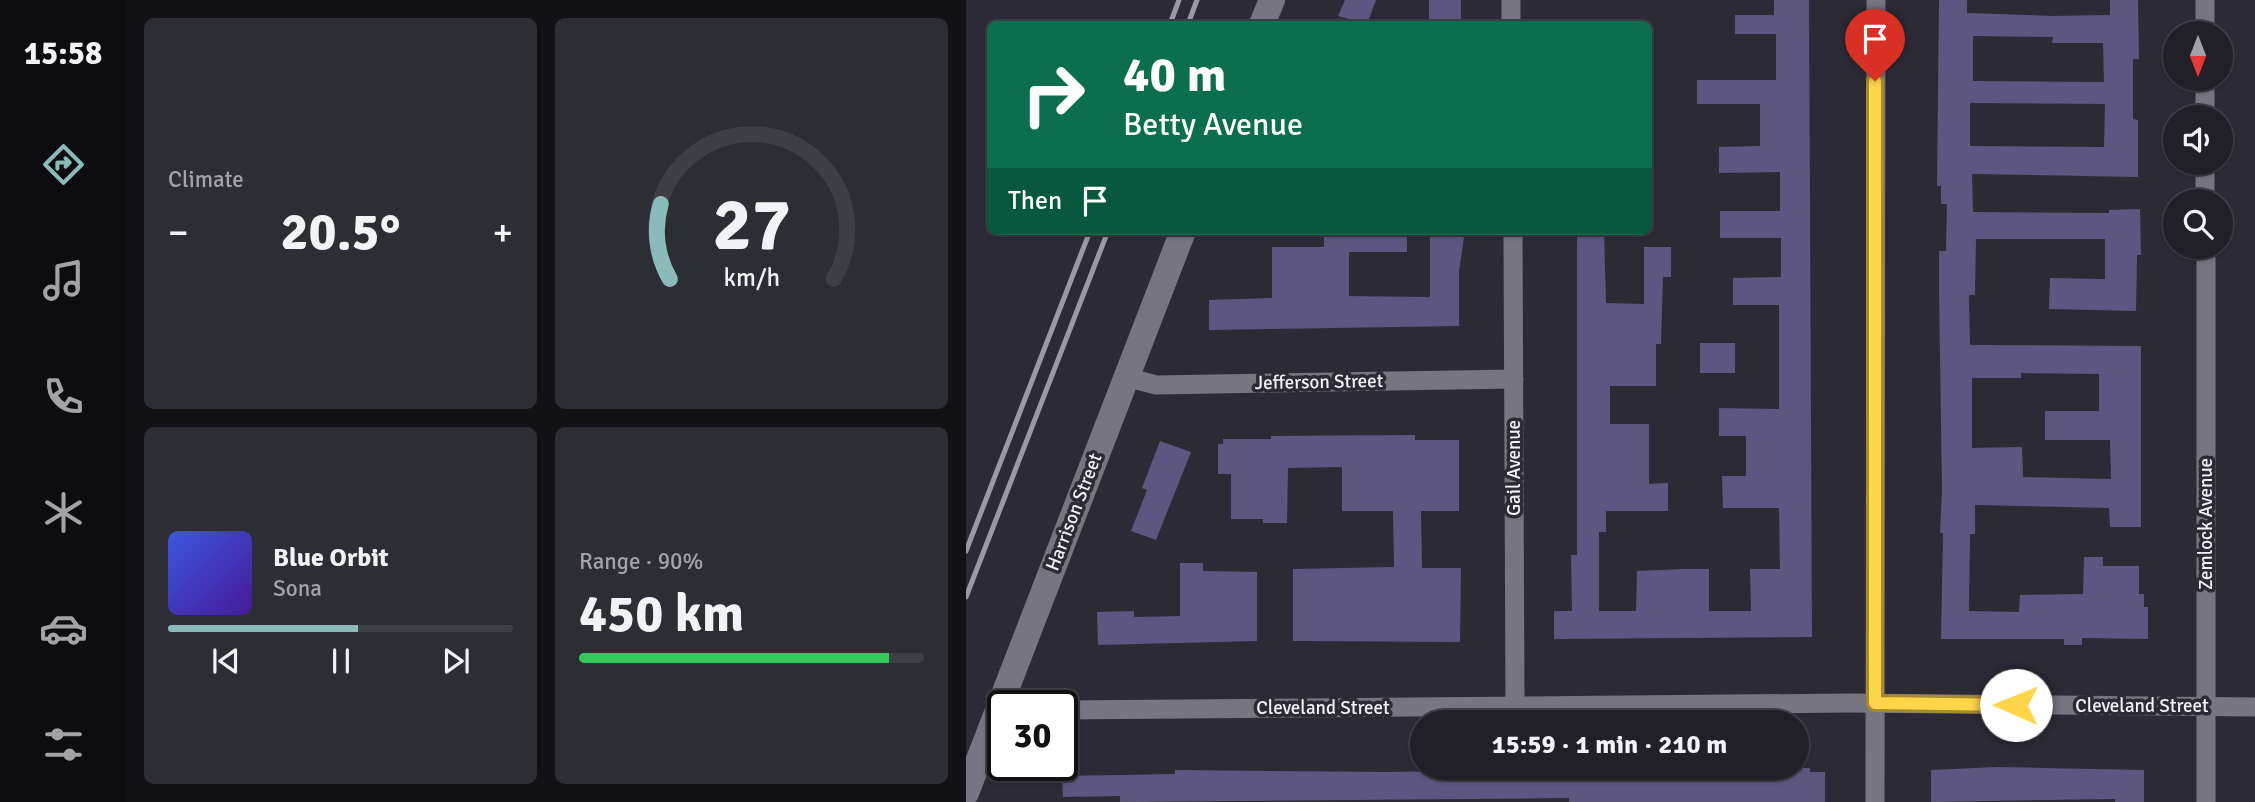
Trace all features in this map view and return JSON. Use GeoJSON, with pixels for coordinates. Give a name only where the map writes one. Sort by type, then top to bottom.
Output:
{"type":"FeatureCollection","features":[{"type":"Feature","properties":{"kind":"main road"},"geometry":{"type":"LineString","coordinates":[[1263,21],[1272,0]]}},
{"type":"Feature","properties":{"kind":"main road","name":"Harrison Street"},"geometry":{"type":"LineString","coordinates":[[1011,690],[1126,377],[1181,235]]}},
{"type":"Feature","properties":{"kind":"main road","name":"Harrison Street"},"geometry":{"type":"LineString","coordinates":[[966,793],[987,746]]}},
{"type":"Feature","properties":{"kind":"street"},"geometry":{"type":"LineString","coordinates":[[1511,0],[1511,21]]}},
{"type":"Feature","properties":{"kind":"street"},"geometry":{"type":"LineString","coordinates":[[1875,802],[1876,0]]}},
{"type":"Feature","properties":{"kind":"street"},"geometry":{"type":"LineString","coordinates":[[2205,0],[2205,21]]}},
{"type":"Feature","properties":{"kind":"street","name":"Gail Avenue"},"geometry":{"type":"LineString","coordinates":[[1513,235],[1515,706]]}},
{"type":"Feature","properties":{"kind":"street","name":"Zemlock Avenue"},"geometry":{"type":"LineString","coordinates":[[2206,259],[2206,802]]}},
{"type":"Feature","properties":{"kind":"street","name":"Jefferson Street"},"geometry":{"type":"LineString","coordinates":[[1126,377],[1156,385],[1514,379]]}},
{"type":"Feature","properties":{"kind":"street","name":"Cleveland Street"},"geometry":{"type":"LineString","coordinates":[[1078,710],[1875,703],[2255,707]]}},
{"type":"Feature","properties":{"kind":"building"},"geometry":{"type":"Polygon","coordinates":[[[1345,0],[1376,0],[1368,21],[1338,16],[1345,0]]]}},
{"type":"Feature","properties":{"kind":"building"},"geometry":{"type":"Polygon","coordinates":[[[1429,0],[1461,0],[1461,21],[1429,21],[1429,0]]]}},
{"type":"Feature","properties":{"kind":"building"},"geometry":{"type":"Polygon","coordinates":[[[1774,0],[1809,0],[1812,637],[1554,639],[1554,611],[1572,611],[1571,555],[1577,555],[1577,235],[1604,235],[1606,303],[1644,304],[1644,247],[1671,247],[1671,277],[1663,277],[1661,344],[1656,344],[1656,386],[1610,386],[1610,424],[1649,424],[1649,484],[1668,483],[1668,511],[1606,511],[1606,532],[1599,532],[1599,611],[1636,611],[1637,571],[1709,569],[1709,611],[1751,611],[1750,569],[1780,569],[1779,508],[1723,508],[1722,476],[1746,476],[1746,436],[1719,436],[1719,408],[1779,409],[1779,305],[1733,305],[1733,278],[1781,277],[1781,238],[1720,238],[1720,211],[1780,211],[1780,172],[1719,173],[1719,147],[1760,146],[1760,104],[1697,104],[1697,80],[1776,80],[1776,34],[1735,34],[1735,15],[1774,15],[1774,0]]]}},
{"type":"Feature","properties":{"kind":"building"},"geometry":{"type":"Polygon","coordinates":[[[1939,0],[1967,0],[1967,13],[2053,16],[2110,15],[2110,0],[2138,0],[2139,59],[2133,59],[2133,119],[2138,120],[2138,177],[1972,174],[1973,212],[2109,213],[2109,210],[2140,209],[2141,255],[2137,255],[2136,311],[2049,309],[2050,278],[2105,279],[2105,239],[1976,239],[1975,295],[1969,295],[1970,345],[2141,346],[2141,527],[2110,527],[2109,508],[1975,505],[1975,534],[1970,534],[1969,611],[2019,612],[2020,595],[2083,594],[2084,557],[2103,557],[2103,566],[2139,566],[2139,594],[2144,594],[2144,607],[2148,607],[2148,639],[2082,638],[2082,645],[2064,645],[2064,639],[1941,639],[1943,533],[1940,533],[1942,490],[1939,251],[1946,251],[1947,204],[1941,204],[1941,186],[1937,186],[1939,0]],[[1973,36],[1973,81],[2104,82],[2103,43],[2052,43],[2053,37],[1973,36]],[[1970,103],[1970,146],[2104,147],[2105,104],[1970,103]],[[2021,373],[2021,378],[1972,378],[1972,448],[2022,447],[2023,477],[2111,479],[2110,440],[2045,440],[2045,411],[2099,411],[2099,374],[2021,373]]]}},
{"type":"Feature","properties":{"kind":"building"},"geometry":{"type":"Polygon","coordinates":[[[1324,235],[1407,235],[1407,252],[1349,252],[1349,296],[1430,297],[1430,237],[1464,237],[1459,272],[1459,326],[1209,330],[1209,300],[1272,298],[1272,247],[1324,247],[1324,235]]]}},
{"type":"Feature","properties":{"kind":"building"},"geometry":{"type":"Polygon","coordinates":[[[1700,343],[1735,343],[1735,373],[1700,373],[1700,343]]]}},
{"type":"Feature","properties":{"kind":"building"},"geometry":{"type":"Polygon","coordinates":[[[1415,435],[1415,440],[1459,440],[1459,511],[1421,511],[1422,568],[1461,568],[1460,642],[1293,641],[1293,569],[1394,567],[1393,511],[1342,511],[1342,467],[1288,468],[1287,523],[1263,523],[1263,519],[1231,519],[1231,474],[1218,474],[1218,444],[1223,444],[1223,439],[1271,439],[1271,436],[1415,435]]]}},
{"type":"Feature","properties":{"kind":"building"},"geometry":{"type":"Polygon","coordinates":[[[1160,441],[1191,452],[1156,540],[1131,531],[1147,490],[1142,488],[1160,441]]]}},
{"type":"Feature","properties":{"kind":"building"},"geometry":{"type":"Polygon","coordinates":[[[1180,563],[1203,563],[1203,571],[1257,572],[1257,641],[1098,645],[1097,612],[1134,611],[1134,617],[1180,616],[1180,563]]]}},
{"type":"Feature","properties":{"kind":"building"},"geometry":{"type":"Polygon","coordinates":[[[1997,767],[2144,770],[2144,802],[2115,802],[2115,799],[1931,802],[1931,770],[1997,767]]]}},
{"type":"Feature","properties":{"kind":"building"},"geometry":{"type":"Polygon","coordinates":[[[1810,768],[1810,772],[1825,772],[1825,802],[1569,802],[1569,798],[1120,802],[1120,796],[1063,797],[1062,781],[1078,781],[1078,776],[1175,774],[1175,770],[1410,772],[1410,780],[1809,780],[1810,768]]]}},
{"type":"Feature","properties":{"kind":"railway"},"geometry":{"type":"LineString","coordinates":[[1171,21],[1179,0]]}},
{"type":"Feature","properties":{"kind":"railway"},"geometry":{"type":"LineString","coordinates":[[1189,21],[1197,0]]}},
{"type":"Feature","properties":{"kind":"railway"},"geometry":{"type":"LineString","coordinates":[[966,551],[1088,235]]}},
{"type":"Feature","properties":{"kind":"railway"},"geometry":{"type":"LineString","coordinates":[[966,597],[1106,235]]}},
{"type":"Feature","properties":{"kind":"route"},"geometry":{"type":"LineString","coordinates":[[1875,81],[1875,703],[2016,705]]}}]}
